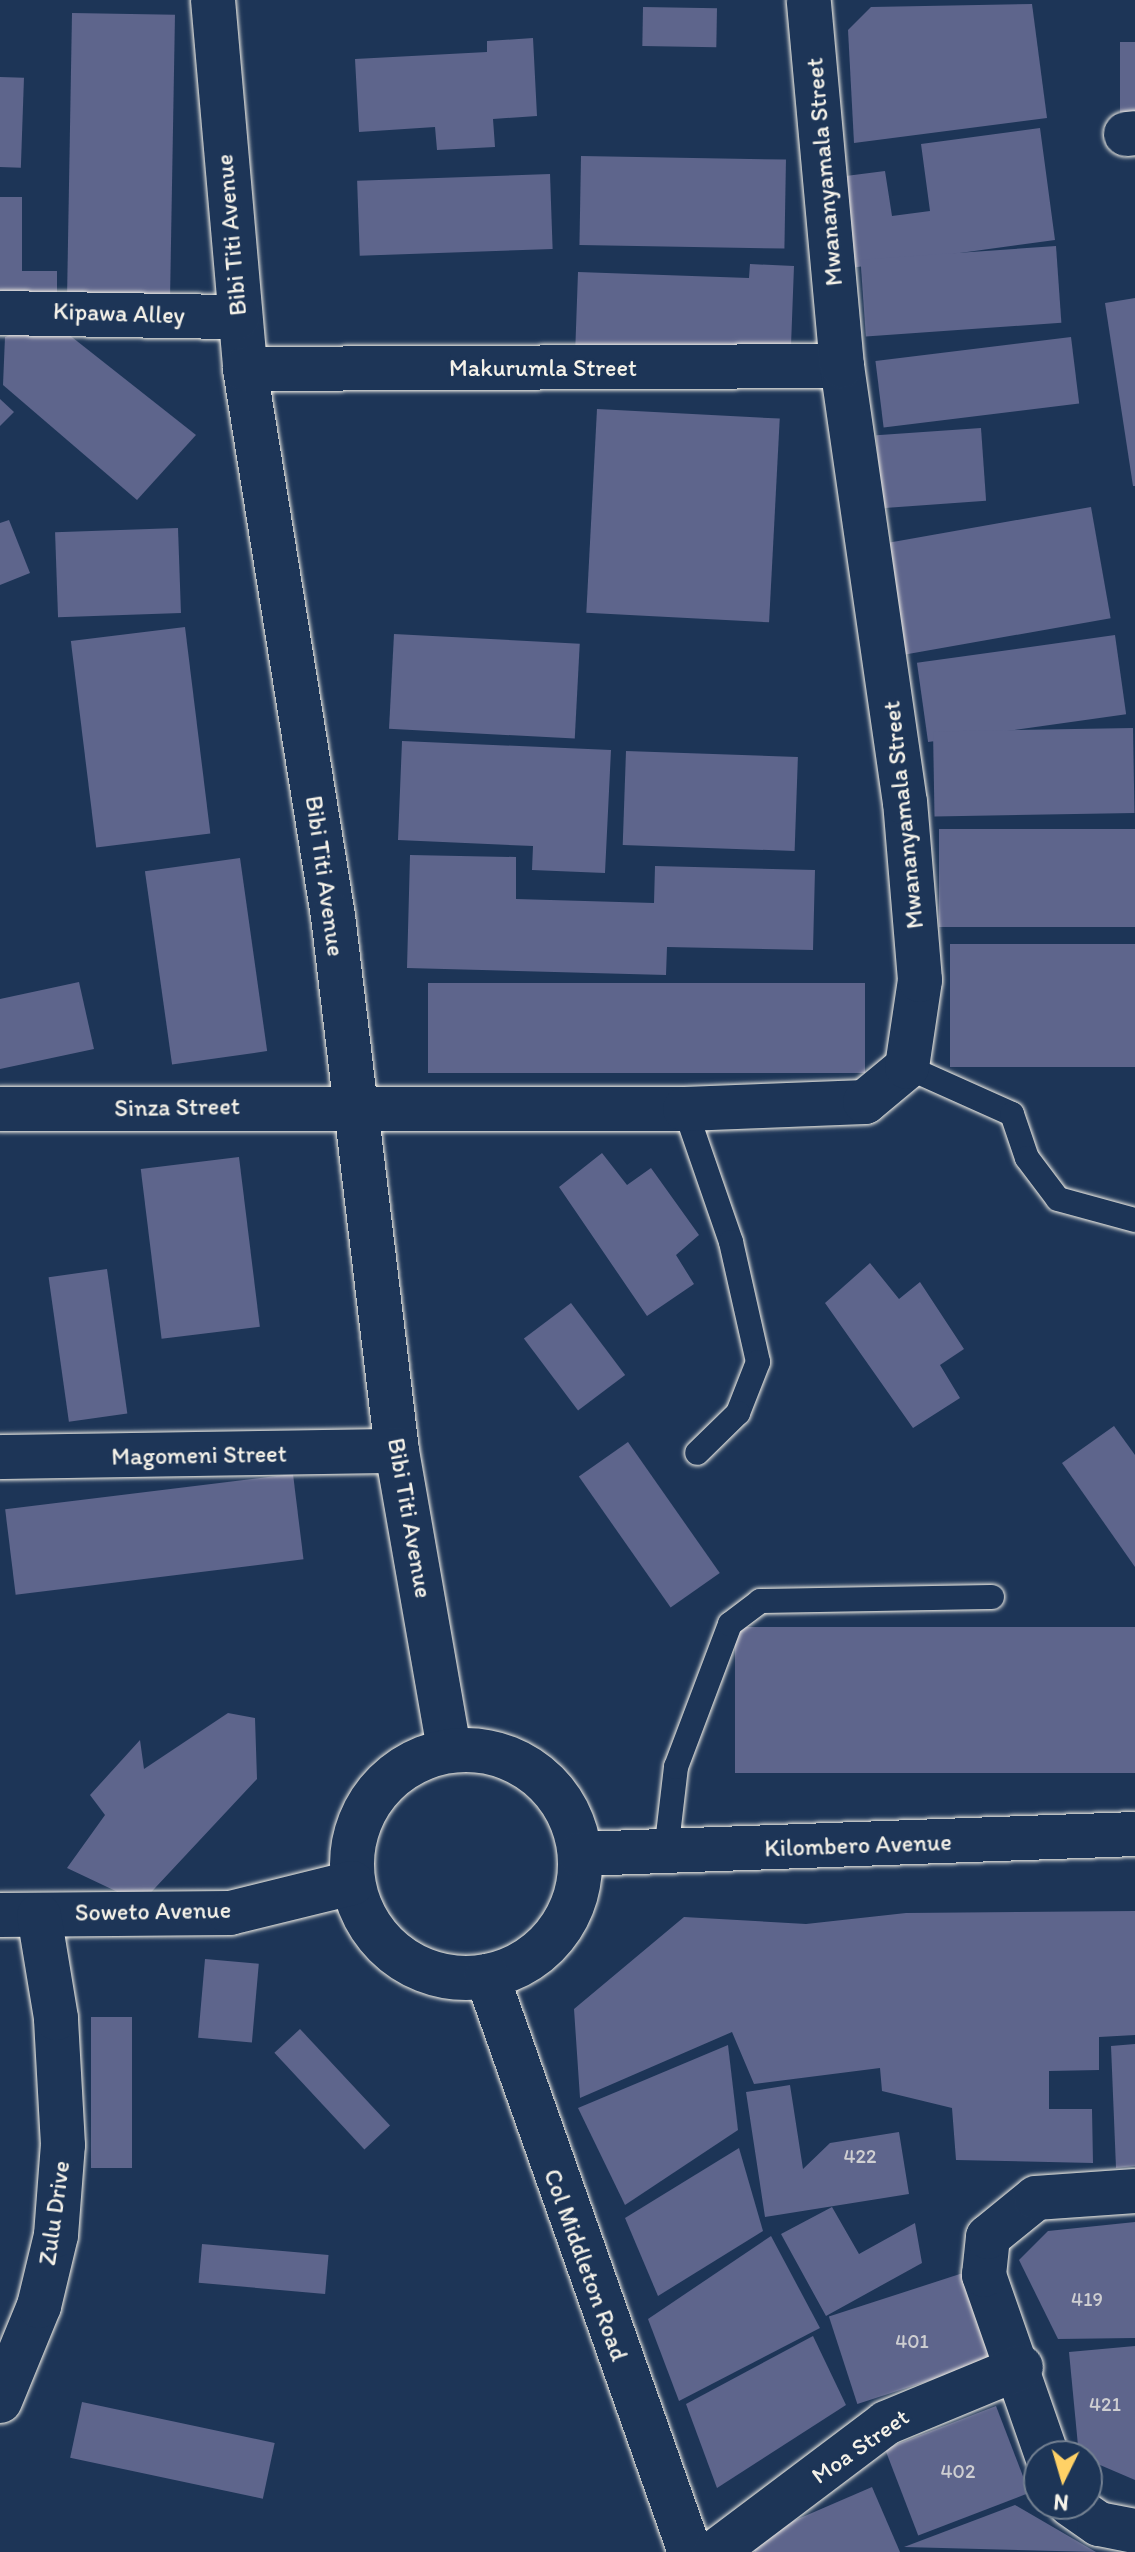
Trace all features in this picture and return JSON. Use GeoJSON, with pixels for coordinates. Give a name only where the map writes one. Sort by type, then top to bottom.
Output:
{"type":"FeatureCollection","features":[{"type":"Feature","properties":{"kind":"street","name":"Bibi Titi Avenue"},"geometry":{"type":"LineString","coordinates":[[213,0],[238,317],[245,369],[324,860],[397,1451],[449,1750]]}},
{"type":"Feature","properties":{"kind":"street","name":"Mwananyamala Street"},"geometry":{"type":"LineString","coordinates":[[809,0],[842,366],[905,803],[920,980],[907,1067]]}},
{"type":"Feature","properties":{"kind":"street","name":"Kipawa Alley"},"geometry":{"type":"LineString","coordinates":[[0,313],[238,317]]}},
{"type":"Feature","properties":{"kind":"street","name":"Makurumla Street"},"geometry":{"type":"LineString","coordinates":[[245,369],[842,366]]}},
{"type":"Feature","properties":{"kind":"street"},"geometry":{"type":"LineString","coordinates":[[354,1105],[685,1109],[865,1102],[907,1067]]}},
{"type":"Feature","properties":{"kind":"street","name":"Sinza Street"},"geometry":{"type":"LineString","coordinates":[[0,1109],[354,1105]]}},
{"type":"Feature","properties":{"kind":"street","name":"Magomeni Street"},"geometry":{"type":"LineString","coordinates":[[0,1457],[397,1451]]}},
{"type":"Feature","properties":{"kind":"street"},"geometry":{"type":"LineString","coordinates":[[449,1750],[486,1751],[541,1779],[571,1818],[580,1854],[567,1919],[537,1952],[487,1976],[441,1976],[399,1958],[368,1925],[352,1883],[351,1853],[372,1797],[407,1767],[449,1750]]}},
{"type":"Feature","properties":{"kind":"street","name":"Kilombero Avenue"},"geometry":{"type":"LineString","coordinates":[[580,1854],[1135,1834]]}},
{"type":"Feature","properties":{"kind":"street","name":"Soweto Avenue"},"geometry":{"type":"LineString","coordinates":[[20,1915],[230,1913],[352,1883]]}},
{"type":"Feature","properties":{"kind":"street","name":"Zulu Drive"},"geometry":{"type":"LineString","coordinates":[[0,2401],[39,2306],[56,2235],[63,2145],[56,2018],[20,1915]]}},
{"type":"Feature","properties":{"kind":"street","name":"Col Middleton Road"},"geometry":{"type":"LineString","coordinates":[[487,1976],[690,2552]]}},
{"type":"Feature","properties":{"kind":"street"},"geometry":{"type":"LineString","coordinates":[[1042,2440],[1021,2367],[984,2275],[988,2237],[1036,2198],[1135,2191]]}},
{"type":"Feature","properties":{"kind":"street","name":"Moa Street"},"geometry":{"type":"LineString","coordinates":[[715,2552],[886,2423],[1021,2367]]}},
{"type":"Feature","properties":{"kind":"street"},"geometry":{"type":"LineString","coordinates":[[1093,2520],[1135,2531]]}},
{"type":"Feature","properties":{"kind":"lane"},"geometry":{"type":"LineString","coordinates":[[907,1067],[1012,1114],[1027,1158],[1058,1199],[1135,1220]]}},
{"type":"Feature","properties":{"kind":"lane"},"geometry":{"type":"LineString","coordinates":[[685,1109],[731,1242],[758,1362],[738,1413],[697,1453]]}},
{"type":"Feature","properties":{"kind":"lane"},"geometry":{"type":"LineString","coordinates":[[666,1852],[676,1767],[703,1684],[730,1624],[760,1601],[992,1597]]}},
{"type":"Feature","properties":{"kind":"building"},"geometry":{"type":"Polygon","coordinates":[[[1032,4],[1047,118],[854,143],[848,30],[871,7],[1032,4]]]}},
{"type":"Feature","properties":{"kind":"building"},"geometry":{"type":"Polygon","coordinates":[[[643,7],[717,8],[716,47],[642,46],[643,7]]]}},
{"type":"Feature","properties":{"kind":"building"},"geometry":{"type":"Polygon","coordinates":[[[72,13],[175,15],[170,307],[67,305],[72,13]]]}},
{"type":"Feature","properties":{"kind":"building"},"geometry":{"type":"Polygon","coordinates":[[[533,38],[537,116],[493,119],[495,147],[437,150],[435,127],[359,132],[355,59],[487,52],[487,41],[533,38]]]}},
{"type":"Feature","properties":{"kind":"building"},"geometry":{"type":"Polygon","coordinates":[[[1120,42],[1135,42],[1135,114],[1120,114],[1120,42]]]}},
{"type":"Feature","properties":{"kind":"building"},"geometry":{"type":"Polygon","coordinates":[[[0,77],[24,78],[21,168],[0,167],[0,77]]]}},
{"type":"Feature","properties":{"kind":"building"},"geometry":{"type":"Polygon","coordinates":[[[1040,128],[1055,240],[850,268],[838,177],[885,171],[892,216],[930,211],[921,144],[1040,128]]]}},
{"type":"Feature","properties":{"kind":"building"},"geometry":{"type":"Polygon","coordinates":[[[581,156],[786,160],[784,249],[579,245],[581,156]]]}},
{"type":"Feature","properties":{"kind":"building"},"geometry":{"type":"Polygon","coordinates":[[[550,174],[553,249],[360,256],[357,181],[550,174]]]}},
{"type":"Feature","properties":{"kind":"building"},"geometry":{"type":"Polygon","coordinates":[[[0,197],[22,197],[22,271],[57,271],[57,306],[0,306],[0,197]]]}},
{"type":"Feature","properties":{"kind":"building"},"geometry":{"type":"Polygon","coordinates":[[[1056,246],[1061,323],[866,336],[860,260],[1056,246]]]}},
{"type":"Feature","properties":{"kind":"building"},"geometry":{"type":"Polygon","coordinates":[[[750,264],[794,266],[791,346],[575,356],[578,272],[749,278],[750,264]]]}},
{"type":"Feature","properties":{"kind":"building"},"geometry":{"type":"Polygon","coordinates":[[[1135,298],[1135,486],[1133,486],[1105,303],[1135,298]]]}},
{"type":"Feature","properties":{"kind":"building"},"geometry":{"type":"Polygon","coordinates":[[[49,319],[196,435],[137,500],[3,385],[5,337],[49,319]]]}},
{"type":"Feature","properties":{"kind":"building"},"geometry":{"type":"Polygon","coordinates":[[[1071,337],[1079,404],[884,428],[875,361],[1071,337]]]}},
{"type":"Feature","properties":{"kind":"building"},"geometry":{"type":"Polygon","coordinates":[[[0,399],[14,412],[0,426],[0,399]]]}},
{"type":"Feature","properties":{"kind":"building"},"geometry":{"type":"Polygon","coordinates":[[[597,409],[780,419],[769,622],[586,613],[597,409]]]}},
{"type":"Feature","properties":{"kind":"building"},"geometry":{"type":"Polygon","coordinates":[[[981,428],[986,501],[881,508],[876,435],[981,428]]]}},
{"type":"Feature","properties":{"kind":"building"},"geometry":{"type":"Polygon","coordinates":[[[1091,507],[1111,618],[904,655],[884,543],[1091,507]]]}},
{"type":"Feature","properties":{"kind":"building"},"geometry":{"type":"Polygon","coordinates":[[[9,520],[30,573],[0,585],[0,523],[9,520]]]}},
{"type":"Feature","properties":{"kind":"building"},"geometry":{"type":"Polygon","coordinates":[[[178,528],[181,613],[58,617],[55,532],[178,528]]]}},
{"type":"Feature","properties":{"kind":"building"},"geometry":{"type":"Polygon","coordinates":[[[185,627],[210,833],[96,847],[71,641],[185,627]]]}},
{"type":"Feature","properties":{"kind":"building"},"geometry":{"type":"Polygon","coordinates":[[[394,634],[580,644],[575,739],[389,729],[394,634]]]}},
{"type":"Feature","properties":{"kind":"building"},"geometry":{"type":"Polygon","coordinates":[[[1115,635],[1126,714],[928,742],[917,663],[1115,635]]]}},
{"type":"Feature","properties":{"kind":"building"},"geometry":{"type":"Polygon","coordinates":[[[1133,728],[1134,813],[935,816],[933,731],[1133,728]]]}},
{"type":"Feature","properties":{"kind":"building"},"geometry":{"type":"Polygon","coordinates":[[[402,741],[611,750],[605,873],[532,870],[533,846],[398,840],[402,741]]]}},
{"type":"Feature","properties":{"kind":"building"},"geometry":{"type":"Polygon","coordinates":[[[626,751],[798,757],[795,851],[623,845],[626,751]]]}},
{"type":"Feature","properties":{"kind":"building"},"geometry":{"type":"Polygon","coordinates":[[[939,829],[1135,829],[1135,927],[939,927],[939,829]]]}},
{"type":"Feature","properties":{"kind":"building"},"geometry":{"type":"Polygon","coordinates":[[[410,855],[516,857],[516,899],[654,903],[655,866],[815,870],[813,950],[667,947],[666,975],[407,968],[410,855]]]}},
{"type":"Feature","properties":{"kind":"building"},"geometry":{"type":"Polygon","coordinates":[[[240,858],[267,1051],[172,1064],[145,871],[240,858]]]}},
{"type":"Feature","properties":{"kind":"building"},"geometry":{"type":"Polygon","coordinates":[[[950,944],[1135,944],[1135,1067],[950,1067],[950,944]]]}},
{"type":"Feature","properties":{"kind":"building"},"geometry":{"type":"Polygon","coordinates":[[[79,982],[94,1049],[0,1069],[0,999],[79,982]]]}},
{"type":"Feature","properties":{"kind":"building"},"geometry":{"type":"Polygon","coordinates":[[[428,983],[865,983],[865,1073],[428,1073],[428,983]]]}},
{"type":"Feature","properties":{"kind":"building"},"geometry":{"type":"Polygon","coordinates":[[[602,1153],[627,1185],[651,1168],[699,1235],[676,1255],[694,1284],[647,1316],[559,1187],[602,1153]]]}},
{"type":"Feature","properties":{"kind":"building"},"geometry":{"type":"Polygon","coordinates":[[[239,1157],[260,1327],[162,1339],[141,1169],[239,1157]]]}},
{"type":"Feature","properties":{"kind":"building"},"geometry":{"type":"Polygon","coordinates":[[[870,1263],[899,1299],[920,1282],[964,1349],[940,1365],[960,1398],[913,1428],[825,1303],[870,1263]]]}},
{"type":"Feature","properties":{"kind":"building"},"geometry":{"type":"Polygon","coordinates":[[[107,1269],[127,1414],[69,1422],[49,1277],[107,1269]]]}},
{"type":"Feature","properties":{"kind":"building"},"geometry":{"type":"Polygon","coordinates":[[[571,1303],[625,1375],[578,1410],[524,1339],[571,1303]]]}},
{"type":"Feature","properties":{"kind":"building"},"geometry":{"type":"Polygon","coordinates":[[[1114,1426],[1135,1455],[1135,1567],[1062,1463],[1114,1426]]]}},
{"type":"Feature","properties":{"kind":"building"},"geometry":{"type":"Polygon","coordinates":[[[628,1442],[720,1573],[671,1607],[579,1476],[628,1442]]]}},
{"type":"Feature","properties":{"kind":"building"},"geometry":{"type":"Polygon","coordinates":[[[293,1474],[303,1559],[16,1595],[5,1509],[293,1474]]]}},
{"type":"Feature","properties":{"kind":"building"},"geometry":{"type":"Polygon","coordinates":[[[735,1627],[1135,1627],[1135,1773],[735,1773],[735,1627]]]}},
{"type":"Feature","properties":{"kind":"building"},"geometry":{"type":"Polygon","coordinates":[[[228,1713],[255,1718],[257,1779],[141,1903],[67,1868],[105,1815],[90,1795],[140,1740],[144,1769],[228,1713]]]}},
{"type":"Feature","properties":{"kind":"building"},"geometry":{"type":"Polygon","coordinates":[[[1135,1911],[1135,2035],[1099,2037],[1099,2070],[1049,2071],[1049,2109],[1092,2109],[1093,2163],[956,2160],[952,2108],[882,2091],[880,2068],[754,2084],[732,2032],[580,2098],[574,2009],[684,1917],[806,1924],[906,1913],[1135,1911]]]}},
{"type":"Feature","properties":{"kind":"building"},"geometry":{"type":"Polygon","coordinates":[[[205,1959],[259,1964],[252,2042],[198,2038],[205,1959]]]}},
{"type":"Feature","properties":{"kind":"building"},"geometry":{"type":"Polygon","coordinates":[[[91,2017],[132,2017],[132,2168],[91,2168],[91,2017]]]}},
{"type":"Feature","properties":{"kind":"building"},"geometry":{"type":"Polygon","coordinates":[[[300,2029],[390,2126],[364,2149],[274,2053],[300,2029]]]}},
{"type":"Feature","properties":{"kind":"building"},"geometry":{"type":"Polygon","coordinates":[[[1135,2044],[1135,2166],[1116,2168],[1111,2046],[1135,2044]]]}},
{"type":"Feature","properties":{"kind":"building"},"geometry":{"type":"Polygon","coordinates":[[[728,2045],[738,2130],[625,2205],[578,2108],[728,2045]]]}},
{"type":"Feature","properties":{"kind":"building"},"geometry":{"type":"Polygon","coordinates":[[[790,2085],[803,2169],[830,2143],[899,2132],[909,2194],[765,2217],[746,2092],[790,2085]]]}},
{"type":"Feature","properties":{"kind":"building"},"geometry":{"type":"Polygon","coordinates":[[[739,2148],[763,2231],[658,2296],[625,2218],[739,2148]]]}},
{"type":"Feature","properties":{"kind":"building"},"geometry":{"type":"Polygon","coordinates":[[[832,2207],[859,2254],[915,2223],[922,2263],[826,2316],[781,2234],[832,2207]]]}},
{"type":"Feature","properties":{"kind":"building"},"geometry":{"type":"Polygon","coordinates":[[[1135,2222],[1135,2338],[1058,2339],[1019,2260],[1048,2231],[1135,2222]]]}},
{"type":"Feature","properties":{"kind":"building"},"geometry":{"type":"Polygon","coordinates":[[[771,2236],[820,2328],[679,2401],[648,2319],[771,2236]]]}},
{"type":"Feature","properties":{"kind":"building"},"geometry":{"type":"Polygon","coordinates":[[[202,2244],[329,2255],[325,2294],[199,2283],[202,2244]]]}},
{"type":"Feature","properties":{"kind":"building"},"geometry":{"type":"Polygon","coordinates":[[[963,2273],[991,2360],[857,2404],[829,2317],[963,2273]]]}},
{"type":"Feature","properties":{"kind":"building"},"geometry":{"type":"Polygon","coordinates":[[[813,2336],[846,2405],[717,2488],[686,2404],[813,2336]]]}},
{"type":"Feature","properties":{"kind":"building"},"geometry":{"type":"Polygon","coordinates":[[[1135,2346],[1135,2480],[1103,2466],[1103,2440],[1077,2440],[1069,2352],[1135,2346]]]}},
{"type":"Feature","properties":{"kind":"building"},"geometry":{"type":"Polygon","coordinates":[[[82,2402],[275,2443],[263,2499],[70,2458],[82,2402]]]}},
{"type":"Feature","properties":{"kind":"building"},"geometry":{"type":"Polygon","coordinates":[[[996,2406],[1023,2476],[1023,2495],[918,2535],[885,2449],[996,2406]]]}},
{"type":"Feature","properties":{"kind":"building"},"geometry":{"type":"Polygon","coordinates":[[[872,2487],[900,2552],[755,2552],[749,2540],[872,2487]]]}},
{"type":"Feature","properties":{"kind":"building"},"geometry":{"type":"Polygon","coordinates":[[[1015,2505],[1023,2510],[1023,2520],[1041,2520],[1096,2552],[904,2547],[1015,2505]]]}}]}
